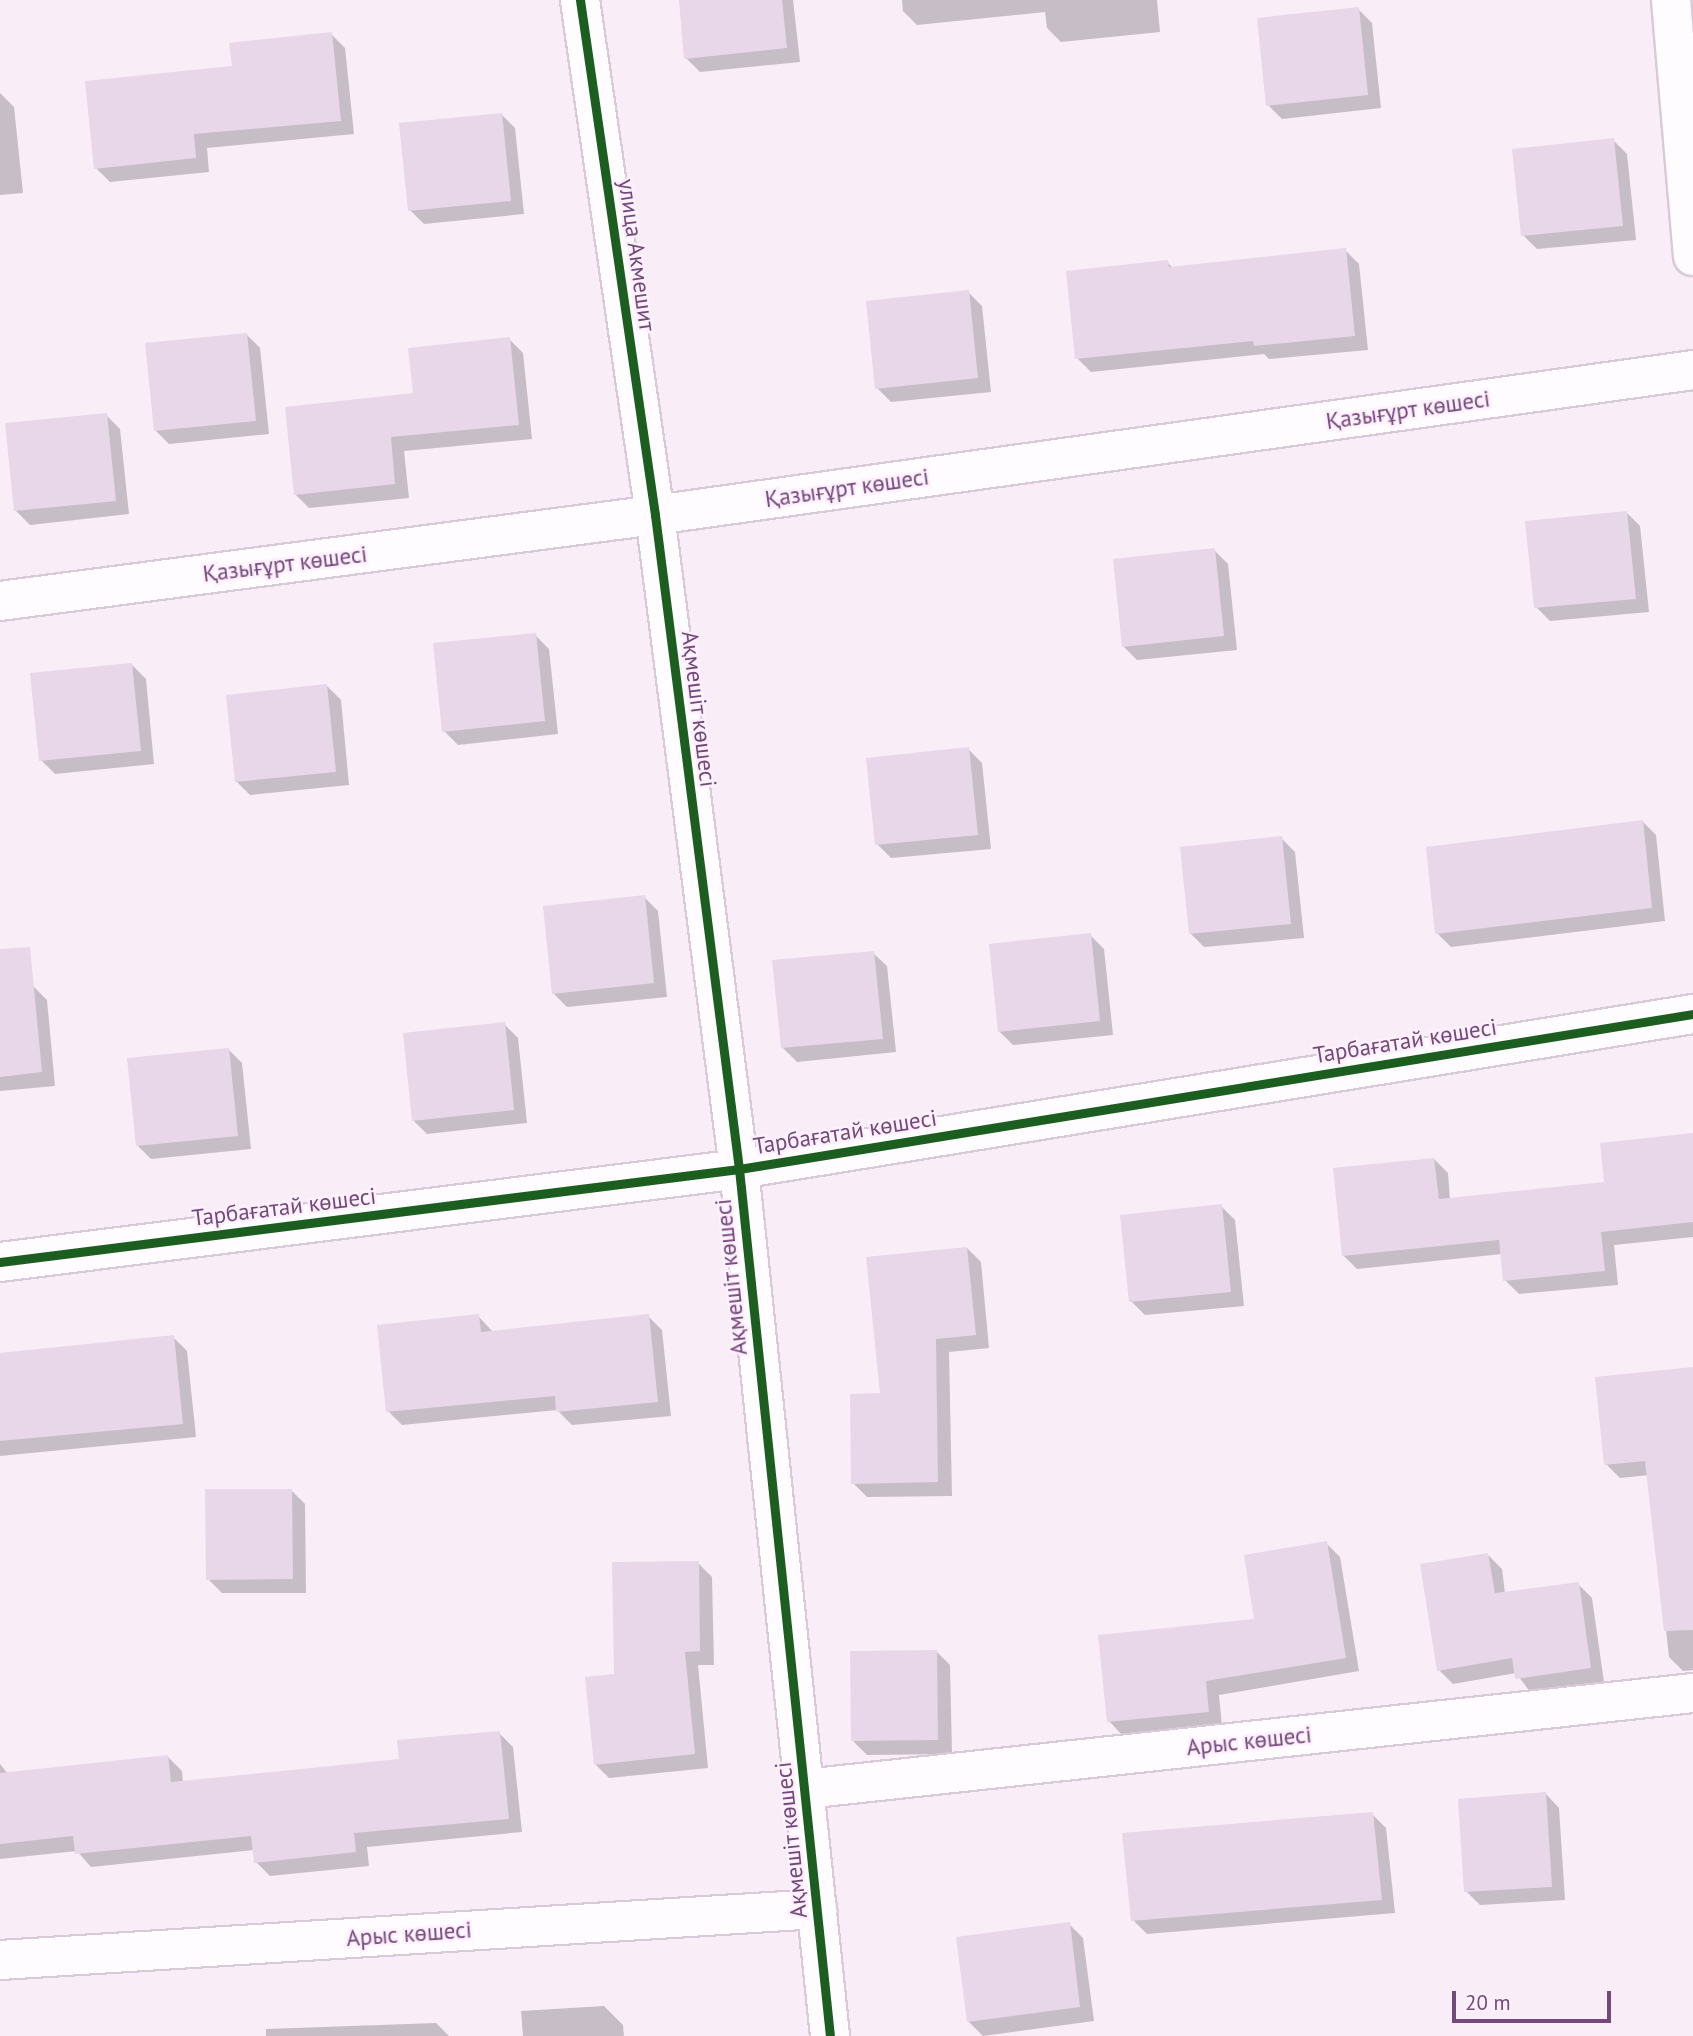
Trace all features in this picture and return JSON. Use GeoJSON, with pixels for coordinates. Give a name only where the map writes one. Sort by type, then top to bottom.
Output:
{"type":"FeatureCollection","features":[{"type":"Feature","properties":{"kind":"street","name":"улица Акмешит"},"geometry":{"type":"LineString","coordinates":[[580,0],[655,515]]}},
{"type":"Feature","properties":{"kind":"street"},"geometry":{"type":"LineString","coordinates":[[1671,0],[1693,256]]}},
{"type":"Feature","properties":{"kind":"street","name":"Қазығұрт көшесі"},"geometry":{"type":"LineString","coordinates":[[0,601],[655,515],[1693,370]]}},
{"type":"Feature","properties":{"kind":"street","name":"Ақмешіт көшесі"},"geometry":{"type":"LineString","coordinates":[[655,515],[739,1169],[830,2036]]}},
{"type":"Feature","properties":{"kind":"street","name":"Тарбағатай көшесі"},"geometry":{"type":"LineString","coordinates":[[0,1262],[739,1169],[1693,1014]]}},
{"type":"Feature","properties":{"kind":"street","name":"Арыс көшесі"},"geometry":{"type":"LineString","coordinates":[[804,1789],[1693,1693]]}},
{"type":"Feature","properties":{"kind":"street","name":"Арыс көшесі"},"geometry":{"type":"LineString","coordinates":[[0,1960],[817,1909]]}},
{"type":"Feature","properties":{"kind":"building"},"geometry":{"type":"Polygon","coordinates":[[[679,0],[782,0],[787,48],[684,59],[679,0]]]}},
{"type":"Feature","properties":{"kind":"building"},"geometry":{"type":"Polygon","coordinates":[[[1359,7],[1368,95],[1266,106],[1257,18],[1359,7]]]}},
{"type":"Feature","properties":{"kind":"building"},"geometry":{"type":"Polygon","coordinates":[[[332,32],[341,121],[194,134],[196,158],[94,169],[85,81],[232,66],[229,43],[332,32]]]}},
{"type":"Feature","properties":{"kind":"building"},"geometry":{"type":"Polygon","coordinates":[[[502,113],[511,201],[408,211],[399,123],[502,113]]]}},
{"type":"Feature","properties":{"kind":"building"},"geometry":{"type":"Polygon","coordinates":[[[1614,138],[1623,226],[1521,236],[1512,149],[1614,138]]]}},
{"type":"Feature","properties":{"kind":"building"},"geometry":{"type":"Polygon","coordinates":[[[1346,248],[1355,336],[1254,346],[1253,341],[1075,359],[1066,271],[1168,260],[1169,267],[1346,248]]]}},
{"type":"Feature","properties":{"kind":"building"},"geometry":{"type":"Polygon","coordinates":[[[969,290],[978,378],[875,389],[866,301],[969,290]]]}},
{"type":"Feature","properties":{"kind":"building"},"geometry":{"type":"Polygon","coordinates":[[[247,333],[256,421],[154,431],[145,343],[247,333]]]}},
{"type":"Feature","properties":{"kind":"building"},"geometry":{"type":"Polygon","coordinates":[[[510,337],[519,425],[391,437],[395,484],[294,495],[285,407],[413,393],[408,348],[510,337]]]}},
{"type":"Feature","properties":{"kind":"building"},"geometry":{"type":"Polygon","coordinates":[[[107,413],[116,501],[14,511],[5,423],[107,413]]]}},
{"type":"Feature","properties":{"kind":"building"},"geometry":{"type":"Polygon","coordinates":[[[1627,511],[1636,599],[1534,608],[1525,521],[1627,511]]]}},
{"type":"Feature","properties":{"kind":"building"},"geometry":{"type":"Polygon","coordinates":[[[1215,548],[1224,636],[1122,647],[1113,559],[1215,548]]]}},
{"type":"Feature","properties":{"kind":"building"},"geometry":{"type":"Polygon","coordinates":[[[536,633],[545,721],[442,732],[433,643],[536,633]]]}},
{"type":"Feature","properties":{"kind":"building"},"geometry":{"type":"Polygon","coordinates":[[[132,663],[141,751],[39,761],[30,673],[132,663]]]}},
{"type":"Feature","properties":{"kind":"building"},"geometry":{"type":"Polygon","coordinates":[[[327,684],[336,772],[235,782],[226,695],[327,684]]]}},
{"type":"Feature","properties":{"kind":"building"},"geometry":{"type":"Polygon","coordinates":[[[969,747],[978,835],[875,845],[866,758],[969,747]]]}},
{"type":"Feature","properties":{"kind":"building"},"geometry":{"type":"Polygon","coordinates":[[[1643,820],[1652,908],[1435,934],[1426,847],[1643,820]]]}},
{"type":"Feature","properties":{"kind":"building"},"geometry":{"type":"Polygon","coordinates":[[[1282,836],[1291,924],[1189,934],[1180,847],[1282,836]]]}},
{"type":"Feature","properties":{"kind":"building"},"geometry":{"type":"Polygon","coordinates":[[[645,895],[654,983],[552,994],[543,906],[645,895]]]}},
{"type":"Feature","properties":{"kind":"building"},"geometry":{"type":"Polygon","coordinates":[[[1091,933],[1100,1021],[998,1032],[989,944],[1091,933]]]}},
{"type":"Feature","properties":{"kind":"building"},"geometry":{"type":"Polygon","coordinates":[[[30,947],[42,1072],[0,1077],[0,949],[30,947]]]}},
{"type":"Feature","properties":{"kind":"building"},"geometry":{"type":"Polygon","coordinates":[[[874,951],[883,1039],[781,1048],[772,960],[874,951]]]}},
{"type":"Feature","properties":{"kind":"building"},"geometry":{"type":"Polygon","coordinates":[[[505,1022],[514,1110],[412,1121],[403,1033],[505,1022]]]}},
{"type":"Feature","properties":{"kind":"building"},"geometry":{"type":"Polygon","coordinates":[[[229,1048],[238,1136],[136,1146],[127,1058],[229,1048]]]}},
{"type":"Feature","properties":{"kind":"building"},"geometry":{"type":"Polygon","coordinates":[[[1693,1133],[1693,1222],[1601,1232],[1605,1271],[1503,1281],[1499,1240],[1342,1256],[1333,1168],[1434,1158],[1439,1199],[1604,1182],[1600,1143],[1693,1133]]]}},
{"type":"Feature","properties":{"kind":"building"},"geometry":{"type":"Polygon","coordinates":[[[1222,1204],[1231,1292],[1129,1302],[1120,1215],[1222,1204]]]}},
{"type":"Feature","properties":{"kind":"building"},"geometry":{"type":"Polygon","coordinates":[[[967,1247],[976,1335],[936,1339],[938,1482],[851,1484],[850,1394],[880,1393],[866,1257],[967,1247]]]}},
{"type":"Feature","properties":{"kind":"building"},"geometry":{"type":"Polygon","coordinates":[[[479,1314],[481,1332],[649,1314],[658,1402],[556,1412],[555,1396],[386,1412],[377,1325],[479,1314]]]}},
{"type":"Feature","properties":{"kind":"building"},"geometry":{"type":"Polygon","coordinates":[[[174,1335],[183,1424],[0,1441],[0,1353],[174,1335]]]}},
{"type":"Feature","properties":{"kind":"building"},"geometry":{"type":"Polygon","coordinates":[[[1693,1367],[1693,1630],[1664,1631],[1645,1461],[1604,1465],[1595,1377],[1693,1367]]]}},
{"type":"Feature","properties":{"kind":"building"},"geometry":{"type":"Polygon","coordinates":[[[205,1489],[292,1489],[293,1579],[206,1580],[205,1489]]]}},
{"type":"Feature","properties":{"kind":"building"},"geometry":{"type":"Polygon","coordinates":[[[1327,1541],[1346,1658],[1206,1681],[1209,1712],[1107,1722],[1098,1635],[1254,1619],[1244,1555],[1327,1541]]]}},
{"type":"Feature","properties":{"kind":"building"},"geometry":{"type":"Polygon","coordinates":[[[1488,1553],[1495,1593],[1579,1582],[1591,1668],[1515,1679],[1512,1658],[1437,1671],[1420,1564],[1488,1553]]]}},
{"type":"Feature","properties":{"kind":"building"},"geometry":{"type":"Polygon","coordinates":[[[699,1561],[700,1651],[685,1652],[695,1754],[594,1765],[585,1677],[614,1674],[612,1562],[699,1561]]]}},
{"type":"Feature","properties":{"kind":"building"},"geometry":{"type":"Polygon","coordinates":[[[937,1650],[938,1740],[851,1741],[850,1651],[937,1650]]]}},
{"type":"Feature","properties":{"kind":"building"},"geometry":{"type":"Polygon","coordinates":[[[500,1731],[509,1819],[354,1833],[356,1852],[254,1863],[251,1836],[75,1854],[73,1836],[0,1844],[0,1773],[168,1755],[171,1782],[399,1759],[397,1740],[500,1731]]]}},
{"type":"Feature","properties":{"kind":"building"},"geometry":{"type":"Polygon","coordinates":[[[1546,1792],[1552,1887],[1464,1892],[1458,1799],[1546,1792]]]}},
{"type":"Feature","properties":{"kind":"building"},"geometry":{"type":"Polygon","coordinates":[[[1373,1812],[1382,1900],[1131,1921],[1122,1833],[1373,1812]]]}},
{"type":"Feature","properties":{"kind":"building"},"geometry":{"type":"Polygon","coordinates":[[[1070,1922],[1080,2007],[967,2022],[956,1937],[1070,1922]]]}},
{"type":"Feature","properties":{"kind":"cycle path"},"geometry":{"type":"LineString","coordinates":[[580,0],[655,515],[739,1169],[830,2036]]}},
{"type":"Feature","properties":{"kind":"cycle path"},"geometry":{"type":"LineString","coordinates":[[0,1262],[739,1169],[1693,1014]]}}]}
